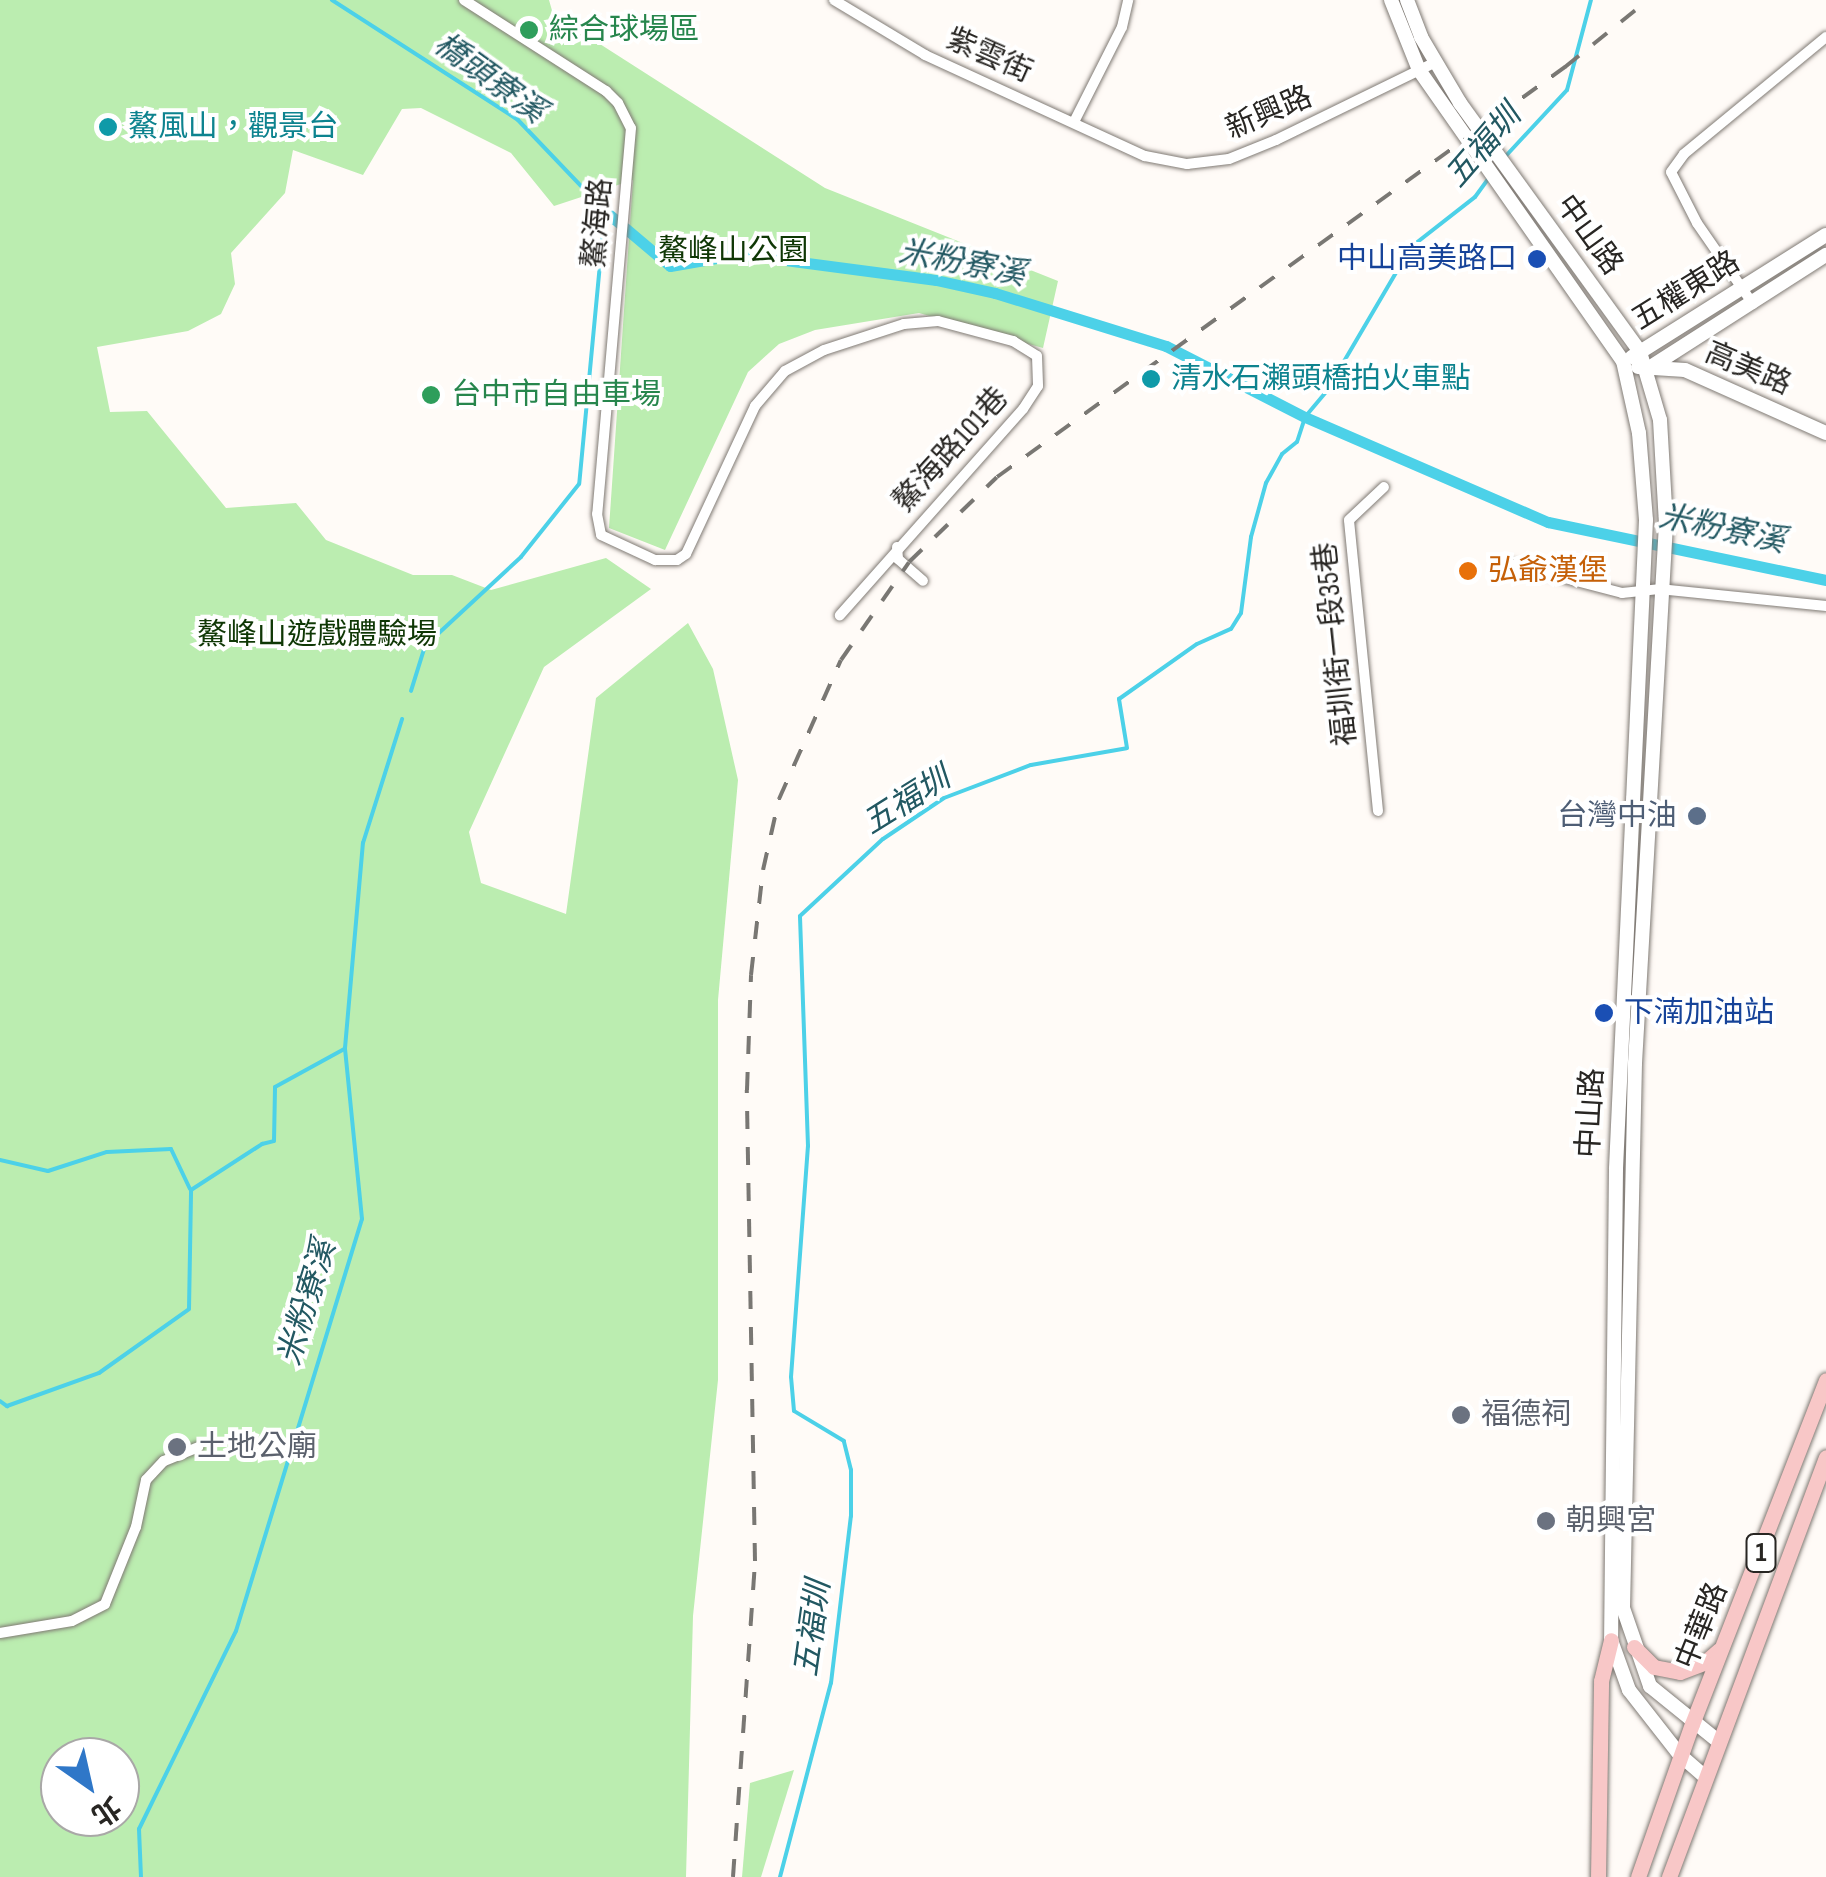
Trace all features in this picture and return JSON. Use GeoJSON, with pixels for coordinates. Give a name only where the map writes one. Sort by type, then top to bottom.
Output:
{"type":"FeatureCollection","features":[{"type":"Feature","properties":{"kind":"main road","name":"中華路"},"geometry":{"type":"LineString","coordinates":[[1692,1724],[1826,1380]]}},
{"type":"Feature","properties":{"kind":"main road","name":"中華路"},"geometry":{"type":"LineString","coordinates":[[1718,1741],[1826,1458]]}},
{"type":"Feature","properties":{"kind":"main road"},"geometry":{"type":"LineString","coordinates":[[1598,1877],[1601,1681],[1611,1640]]}},
{"type":"Feature","properties":{"kind":"main road"},"geometry":{"type":"LineString","coordinates":[[1634,1647],[1654,1667],[1680,1672],[1704,1663],[1726,1644]]}},
{"type":"Feature","properties":{"kind":"main road","name":"1"},"geometry":{"type":"LineString","coordinates":[[1638,1877],[1692,1724]]}},
{"type":"Feature","properties":{"kind":"main road","name":"1"},"geometry":{"type":"LineString","coordinates":[[1669,1877],[1718,1741]]}},
{"type":"Feature","properties":{"kind":"street","name":"鰲海路"},"geometry":{"type":"LineString","coordinates":[[464,0],[606,91],[618,103],[631,128],[597,514],[601,535]]}},
{"type":"Feature","properties":{"kind":"street","name":"紫雲街"},"geometry":{"type":"LineString","coordinates":[[834,0],[925,56],[1075,120]]}},
{"type":"Feature","properties":{"kind":"street"},"geometry":{"type":"LineString","coordinates":[[1075,120],[1122,26],[1128,0]]}},
{"type":"Feature","properties":{"kind":"street","name":"中山路"},"geometry":{"type":"LineString","coordinates":[[1390,0],[1420,70],[1624,362],[1639,433],[1652,589],[1616,1169],[1611,1640],[1629,1690],[1680,1755],[1704,1776]]}},
{"type":"Feature","properties":{"kind":"street","name":"中山路"},"geometry":{"type":"LineString","coordinates":[[1407,0],[1434,63],[1640,352],[1660,420],[1666,524],[1652,589]]}},
{"type":"Feature","properties":{"kind":"street"},"geometry":{"type":"LineString","coordinates":[[1753,304],[1697,223],[1671,172],[1684,154],[1826,37]]}},
{"type":"Feature","properties":{"kind":"street","name":"新興路"},"geometry":{"type":"LineString","coordinates":[[1075,120],[1146,156],[1187,164],[1229,159],[1434,63]]}},
{"type":"Feature","properties":{"kind":"street","name":"五權東路"},"geometry":{"type":"LineString","coordinates":[[1624,362],[1826,235]]}},
{"type":"Feature","properties":{"kind":"street","name":"五權東路"},"geometry":{"type":"LineString","coordinates":[[1624,362],[1646,370],[1826,255]]}},
{"type":"Feature","properties":{"kind":"street","name":"鰲海路101巷"},"geometry":{"type":"LineString","coordinates":[[601,535],[655,560],[677,560],[686,554],[755,406],[785,371],[813,354],[904,324],[938,321],[1027,348],[1038,356],[1038,386],[897,547]]}},
{"type":"Feature","properties":{"kind":"street","name":"高美路"},"geometry":{"type":"LineString","coordinates":[[1646,370],[1686,370],[1826,433]]}},
{"type":"Feature","properties":{"kind":"street","name":"福圳街一段35巷"},"geometry":{"type":"LineString","coordinates":[[1378,811],[1350,520],[1384,487]]}},
{"type":"Feature","properties":{"kind":"street"},"geometry":{"type":"LineString","coordinates":[[897,547],[898,559],[923,581]]}},
{"type":"Feature","properties":{"kind":"street"},"geometry":{"type":"LineString","coordinates":[[840,615],[897,547]]}},
{"type":"Feature","properties":{"kind":"street"},"geometry":{"type":"LineString","coordinates":[[1511,564],[1622,593],[1652,589],[1826,606]]}},
{"type":"Feature","properties":{"kind":"street","name":"中山路"},"geometry":{"type":"LineString","coordinates":[[1640,816],[1624,1608],[1650,1686],[1692,1724],[1718,1741]]}},
{"type":"Feature","properties":{"kind":"street"},"geometry":{"type":"LineString","coordinates":[[0,1633],[72,1621],[105,1604],[116,1568],[136,1527],[146,1480],[164,1461],[198,1447]]}},
{"type":"Feature","properties":{"kind":"green space"},"geometry":{"type":"Polygon","coordinates":[[[0,0],[549,0],[553,14],[825,188],[1058,281],[1043,348],[919,313],[815,330],[779,344],[748,372],[665,550],[609,528],[633,180],[554,206],[511,153],[421,108],[402,109],[363,175],[293,150],[285,193],[231,253],[235,284],[221,314],[188,331],[97,347],[110,412],[147,411],[226,508],[296,503],[326,540],[413,575],[452,575],[491,590],[606,558],[651,589],[544,667],[469,832],[481,883],[566,914],[596,698],[688,623],[713,669],[738,780],[718,1000],[718,1380],[693,1616],[686,1877],[0,1877],[0,0]]]}},
{"type":"Feature","properties":{"kind":"green space"},"geometry":{"type":"Polygon","coordinates":[[[794,1770],[761,1877],[742,1877],[750,1783],[794,1770]]]}},
{"type":"Feature","properties":{"kind":"waterway","name":"米粉寮溪"},"geometry":{"type":"LineString","coordinates":[[332,0],[518,120],[605,211],[579,484],[521,557],[425,646],[411,691]]}},
{"type":"Feature","properties":{"kind":"waterway","name":"五福圳"},"geometry":{"type":"LineString","coordinates":[[1503,159],[1567,90],[1591,0]]}},
{"type":"Feature","properties":{"kind":"waterway","name":"五福圳"},"geometry":{"type":"LineString","coordinates":[[780,1877],[831,1683],[851,1516],[851,1470],[844,1441],[794,1411],[791,1377],[808,1146],[800,916],[883,839],[944,798],[1031,765],[1127,748],[1119,699],[1197,644],[1231,629],[1241,613],[1251,537],[1266,483],[1282,454],[1297,442],[1305,417],[1326,392],[1411,247],[1475,197],[1489,178]]}},
{"type":"Feature","properties":{"kind":"waterway","name":"米粉寮溪"},"geometry":{"type":"LineString","coordinates":[[605,211],[670,266],[739,254],[936,280],[995,293],[1166,346],[1305,417],[1548,522],[1826,580]]}},
{"type":"Feature","properties":{"kind":"waterway","name":"米粉寮溪"},"geometry":{"type":"LineString","coordinates":[[141,1877],[139,1829],[236,1631],[362,1219],[345,1048],[363,843],[402,719]]}},
{"type":"Feature","properties":{"kind":"waterway"},"geometry":{"type":"LineString","coordinates":[[0,1401],[7,1406],[99,1373],[189,1309],[191,1190],[262,1144],[274,1141],[275,1087],[344,1049]]}},
{"type":"Feature","properties":{"kind":"waterway"},"geometry":{"type":"LineString","coordinates":[[0,1160],[48,1171],[107,1152],[171,1149],[190,1189]]}},
{"type":"Feature","properties":{"kind":"railway"},"geometry":{"type":"LineString","coordinates":[[733,1877],[755,1561],[747,1090],[751,975],[763,870],[779,799],[841,660],[909,562],[997,477],[1565,67],[1648,0]]}},
{"type":"Feature","properties":{"kind":"place","name":"綜合球場區"},"geometry":{"type":"Point","coordinates":[529,30]}},
{"type":"Feature","properties":{"kind":"place","name":"鰲風山，觀景台"},"geometry":{"type":"Point","coordinates":[108,127]}},
{"type":"Feature","properties":{"kind":"place","name":"中山高美路口"},"geometry":{"type":"Point","coordinates":[1537,259]}},
{"type":"Feature","properties":{"kind":"place","name":"清水石瀨頭橋拍火車點"},"geometry":{"type":"Point","coordinates":[1151,379]}},
{"type":"Feature","properties":{"kind":"place","name":"台中市自由車場"},"geometry":{"type":"Point","coordinates":[431,395]}},
{"type":"Feature","properties":{"kind":"place","name":"弘爺漢堡"},"geometry":{"type":"Point","coordinates":[1468,571]}},
{"type":"Feature","properties":{"kind":"place","name":"台灣中油"},"geometry":{"type":"Point","coordinates":[1697,816]}},
{"type":"Feature","properties":{"kind":"place","name":"下湳加油站"},"geometry":{"type":"Point","coordinates":[1604,1013]}},
{"type":"Feature","properties":{"kind":"place","name":"福德祠"},"geometry":{"type":"Point","coordinates":[1461,1415]}},
{"type":"Feature","properties":{"kind":"place","name":"土地公廟"},"geometry":{"type":"Point","coordinates":[177,1447]}},
{"type":"Feature","properties":{"kind":"place","name":"朝興宮"},"geometry":{"type":"Point","coordinates":[1546,1521]}},
{"type":"Feature","properties":{"kind":"water label","name":"橋頭寮溪"},"geometry":{"type":"Point","coordinates":[489,79]}},
{"type":"Feature","properties":{"kind":"park label","name":"鰲峰山公園"},"geometry":{"type":"Point","coordinates":[733,251]}},
{"type":"Feature","properties":{"kind":"park label","name":"鰲峰山遊戲體驗場"},"geometry":{"type":"Point","coordinates":[317,635]}}]}
